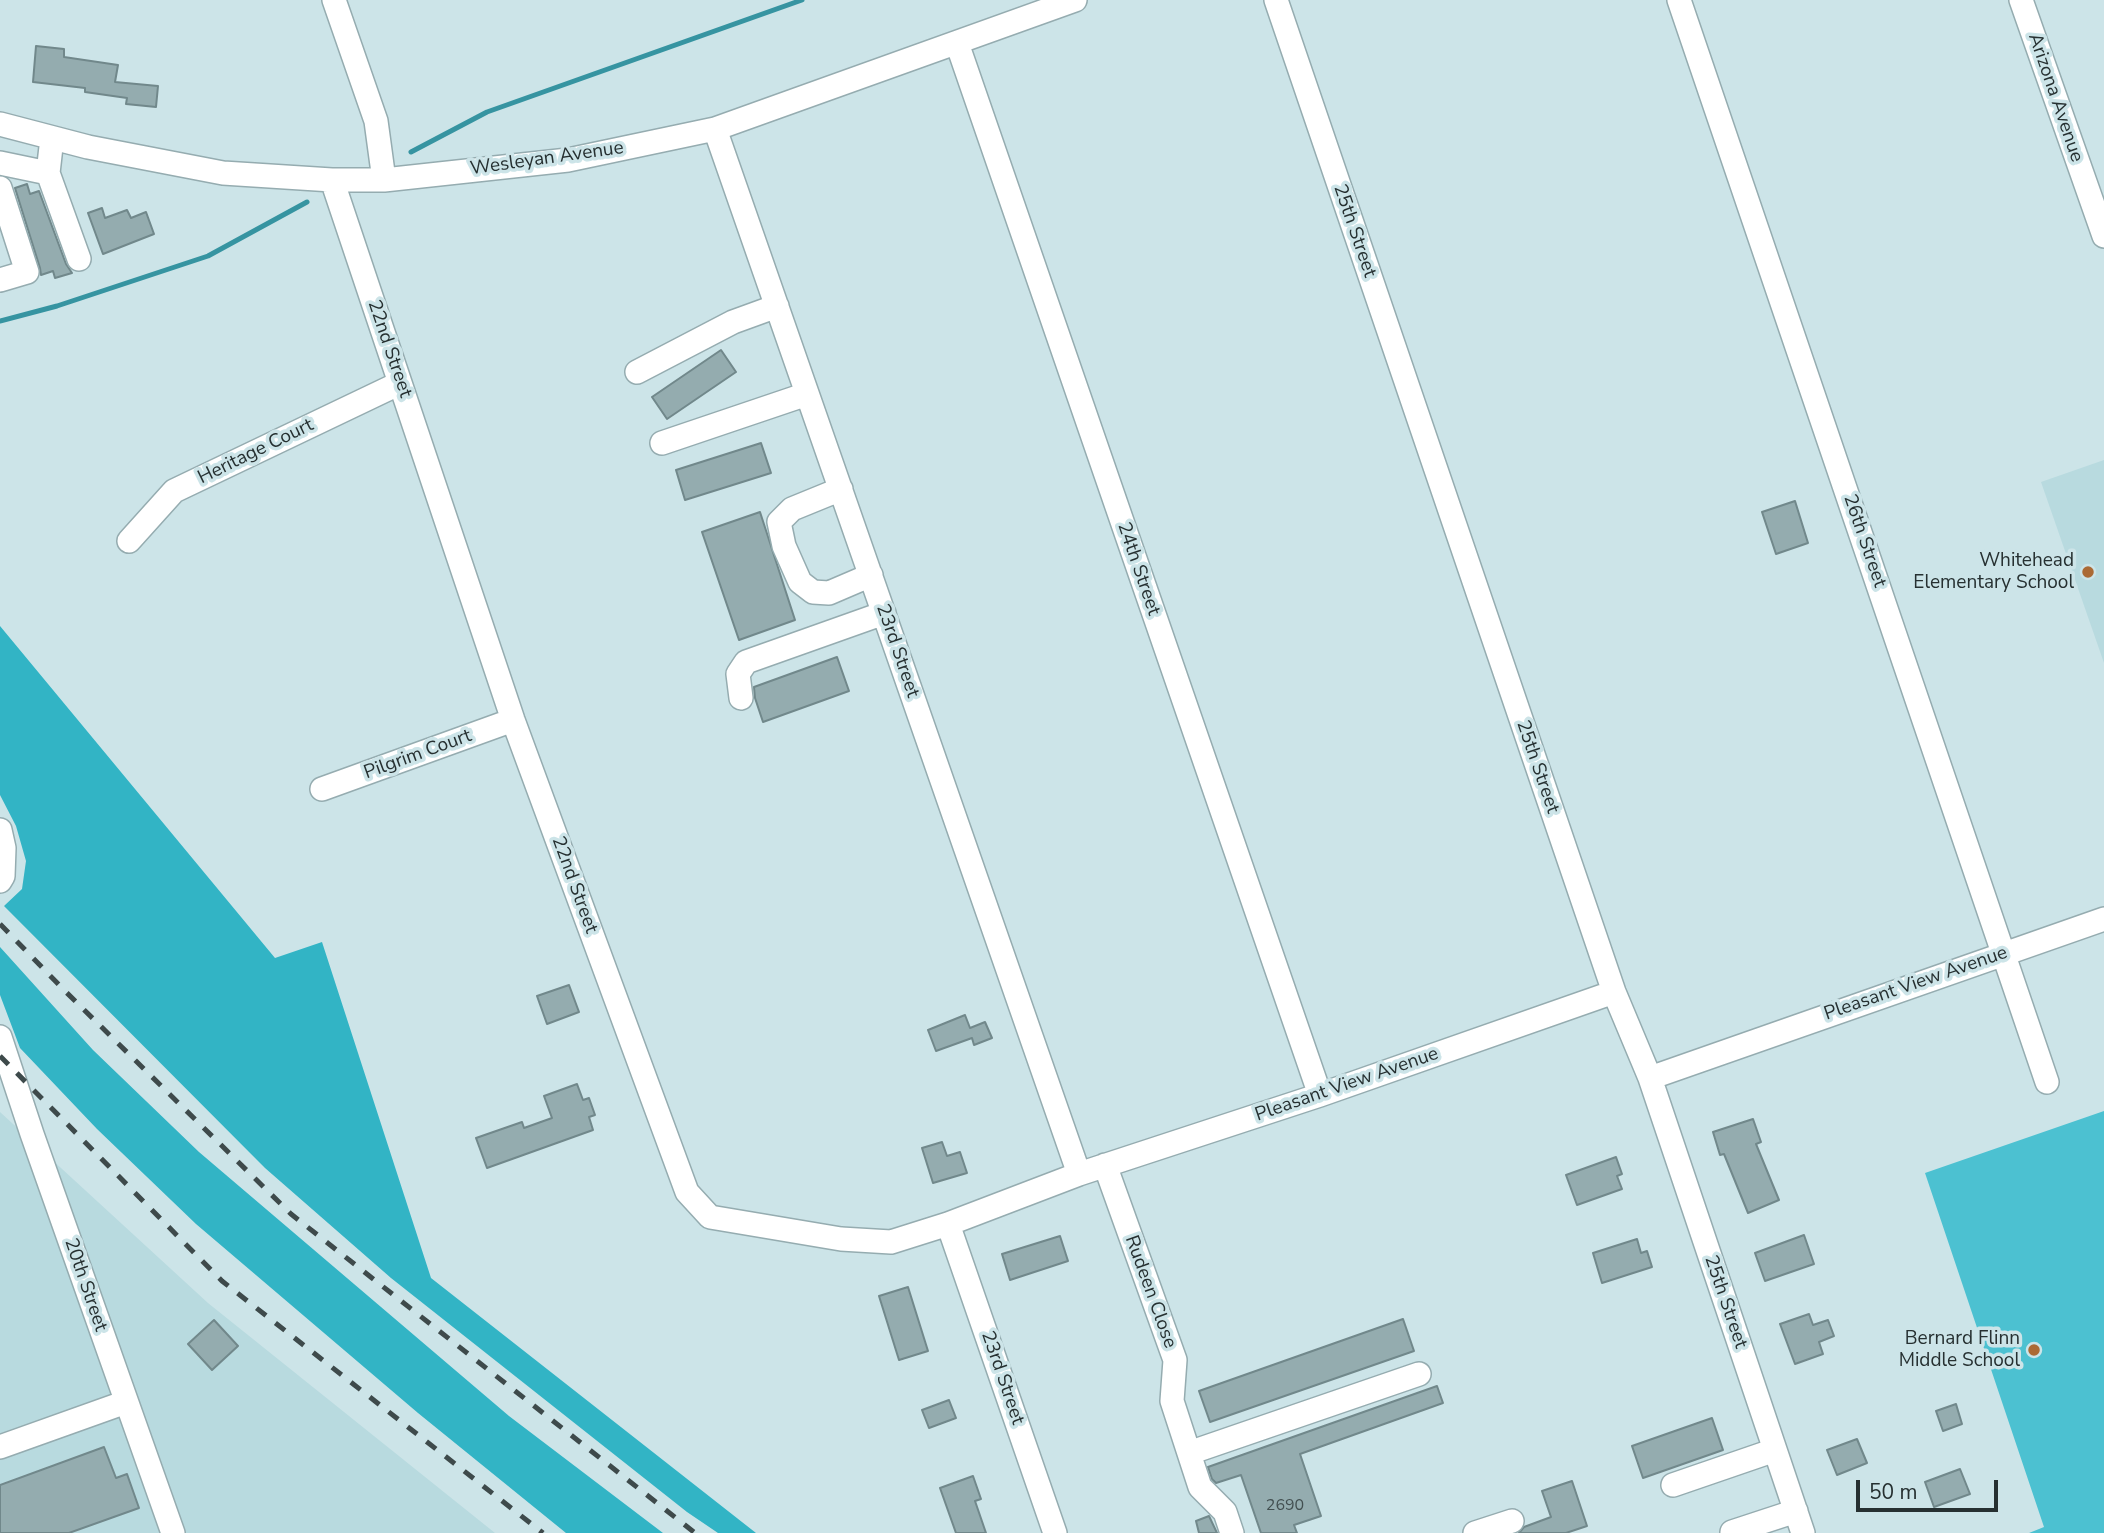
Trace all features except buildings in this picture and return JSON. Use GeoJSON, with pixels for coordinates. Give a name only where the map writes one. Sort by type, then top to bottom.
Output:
{"type":"FeatureCollection","features":[{"type":"Feature","properties":{"kind":"street"},"geometry":{"type":"LineString","coordinates":[[334,0],[376,121],[384,180]]}},
{"type":"Feature","properties":{"kind":"street","name":"Wesleyan Avenue"},"geometry":{"type":"LineString","coordinates":[[0,124],[88,147],[223,173],[332,180],[384,180],[568,160],[715,129],[1075,0]]}},
{"type":"Feature","properties":{"kind":"street","name":"25th Street"},"geometry":{"type":"LineString","coordinates":[[1276,0],[1614,992],[1650,1078],[1803,1533]]}},
{"type":"Feature","properties":{"kind":"street","name":"26th Street"},"geometry":{"type":"LineString","coordinates":[[1679,0],[2047,1082]]}},
{"type":"Feature","properties":{"kind":"street","name":"Arizona Avenue"},"geometry":{"type":"LineString","coordinates":[[2021,0],[2104,236]]}},
{"type":"Feature","properties":{"kind":"street","name":"24th Street"},"geometry":{"type":"LineString","coordinates":[[957,43],[1320,1096]]}},
{"type":"Feature","properties":{"kind":"street","name":"23rd Street"},"geometry":{"type":"LineString","coordinates":[[715,129],[1079,1174]]}},
{"type":"Feature","properties":{"kind":"street"},"geometry":{"type":"LineString","coordinates":[[52,138],[48,173],[79,260]]}},
{"type":"Feature","properties":{"kind":"street"},"geometry":{"type":"LineString","coordinates":[[0,163],[48,173]]}},
{"type":"Feature","properties":{"kind":"street","name":"22nd Street"},"geometry":{"type":"LineString","coordinates":[[332,180],[513,720],[687,1192],[710,1217],[841,1239],[891,1242],[948,1224],[1079,1174]]}},
{"type":"Feature","properties":{"kind":"street"},"geometry":{"type":"LineString","coordinates":[[0,188],[27,272],[0,280]]}},
{"type":"Feature","properties":{"kind":"street"},"geometry":{"type":"LineString","coordinates":[[637,372],[733,322],[777,306]]}},
{"type":"Feature","properties":{"kind":"street","name":"Heritage Court"},"geometry":{"type":"LineString","coordinates":[[129,541],[174,491],[400,383]]}},
{"type":"Feature","properties":{"kind":"street"},"geometry":{"type":"LineString","coordinates":[[662,443],[807,394]]}},
{"type":"Feature","properties":{"kind":"street"},"geometry":{"type":"LineString","coordinates":[[841,489],[792,509],[779,522],[784,546],[800,582],[813,592],[829,593],[871,575]]}},
{"type":"Feature","properties":{"kind":"street"},"geometry":{"type":"LineString","coordinates":[[741,698],[738,674],[746,662],[884,613]]}},
{"type":"Feature","properties":{"kind":"street","name":"Pilgrim Court"},"geometry":{"type":"LineString","coordinates":[[322,789],[513,720]]}},
{"type":"Feature","properties":{"kind":"street"},"geometry":{"type":"LineString","coordinates":[[0,830],[4,848],[3,876],[0,881]]}},
{"type":"Feature","properties":{"kind":"street","name":"Pleasant View Avenue"},"geometry":{"type":"LineString","coordinates":[[1650,1078],[2104,919]]}},
{"type":"Feature","properties":{"kind":"street","name":"Pleasant View Avenue"},"geometry":{"type":"LineString","coordinates":[[1079,1174],[1320,1096],[1614,992]]}},
{"type":"Feature","properties":{"kind":"street","name":"20th Street"},"geometry":{"type":"LineString","coordinates":[[0,1037],[173,1533]]}},
{"type":"Feature","properties":{"kind":"street","name":"Rudeen Close"},"geometry":{"type":"LineString","coordinates":[[1105,1166],[1175,1360],[1172,1401],[1200,1487],[1225,1512],[1232,1533]]}},
{"type":"Feature","properties":{"kind":"street","name":"23rd Street"},"geometry":{"type":"LineString","coordinates":[[948,1224],[1055,1533]]}},
{"type":"Feature","properties":{"kind":"street"},"geometry":{"type":"LineString","coordinates":[[1189,1453],[1419,1374]]}},
{"type":"Feature","properties":{"kind":"street"},"geometry":{"type":"LineString","coordinates":[[0,1447],[126,1402]]}},
{"type":"Feature","properties":{"kind":"street"},"geometry":{"type":"LineString","coordinates":[[1673,1485],[1775,1450]]}},
{"type":"Feature","properties":{"kind":"street"},"geometry":{"type":"LineString","coordinates":[[1732,1532],[1796,1511]]}},
{"type":"Feature","properties":{"kind":"street"},"geometry":{"type":"LineString","coordinates":[[1475,1533],[1513,1521]]}},
{"type":"Feature","properties":{"kind":"shaded area","name":"Whitehead Elementary School"},"geometry":{"type":"Polygon","coordinates":[[[2104,460],[2104,663],[2041,482],[2104,460]]]}},
{"type":"Feature","properties":{"kind":"shaded area"},"geometry":{"type":"Polygon","coordinates":[[[0,626],[275,958],[322,942],[431,1278],[756,1533],[718,1533],[687,1512],[391,1278],[265,1168],[4,906],[22,889],[26,861],[16,826],[0,795],[0,626]]]}},
{"type":"Feature","properties":{"kind":"shaded area"},"geometry":{"type":"Polygon","coordinates":[[[0,947],[93,1050],[199,1152],[509,1416],[663,1533],[566,1533],[418,1413],[196,1224],[97,1129],[20,1048],[0,995],[0,947]]]}},
{"type":"Feature","properties":{"kind":"shaded area","name":"Bernard Flinn Middle School"},"geometry":{"type":"Polygon","coordinates":[[[2104,1111],[2104,1533],[2029,1533],[2044,1527],[1925,1173],[2104,1111]]]}},
{"type":"Feature","properties":{"kind":"shaded area"},"geometry":{"type":"Polygon","coordinates":[[[0,1112],[208,1303],[495,1533],[0,1533],[0,1112]]]}},
{"type":"Feature","properties":{"kind":"waterway"},"geometry":{"type":"LineString","coordinates":[[411,152],[487,112],[802,0]]}},
{"type":"Feature","properties":{"kind":"waterway"},"geometry":{"type":"LineString","coordinates":[[0,321],[57,306],[208,256],[307,202]]}},
{"type":"Feature","properties":{"kind":"railway"},"geometry":{"type":"LineString","coordinates":[[0,924],[291,1214],[695,1533]]}},
{"type":"Feature","properties":{"kind":"railway"},"geometry":{"type":"LineString","coordinates":[[0,1056],[222,1281],[543,1533]]}},
{"type":"Feature","properties":{"kind":"place","name":"Whitehead Elementary School"},"geometry":{"type":"Point","coordinates":[2088,572]}},
{"type":"Feature","properties":{"kind":"place","name":"Bernard Flinn Middle School"},"geometry":{"type":"Point","coordinates":[2034,1350]}}]}
